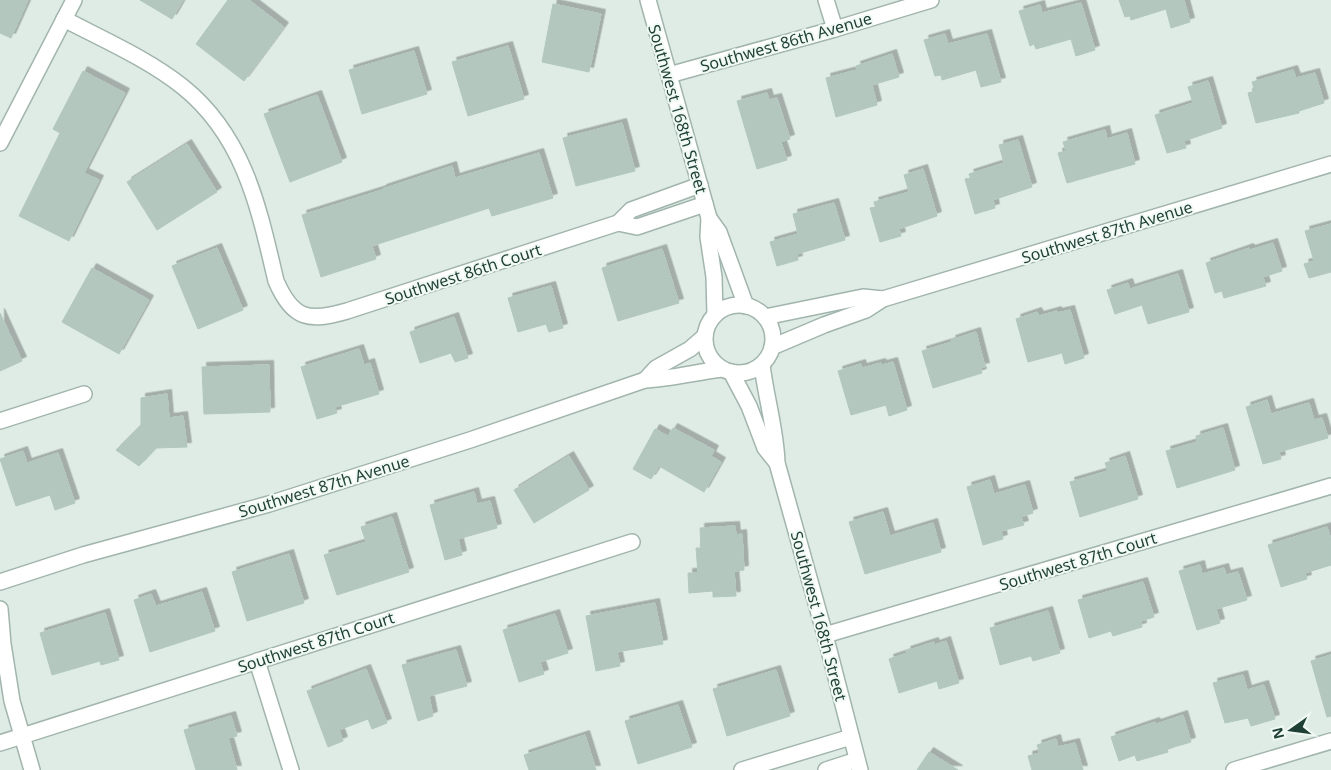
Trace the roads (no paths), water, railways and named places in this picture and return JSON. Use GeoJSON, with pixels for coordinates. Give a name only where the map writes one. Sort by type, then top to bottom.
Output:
{"type":"FeatureCollection","features":[{"type":"Feature","properties":{"kind":"street"},"geometry":{"type":"LineString","coordinates":[[0,143],[74,0]]}},
{"type":"Feature","properties":{"kind":"street","name":"Southwest 168th Street"},"geometry":{"type":"LineString","coordinates":[[648,0],[707,211],[708,237],[714,277],[715,315]]}},
{"type":"Feature","properties":{"kind":"street"},"geometry":{"type":"LineString","coordinates":[[826,0],[835,29]]}},
{"type":"Feature","properties":{"kind":"street","name":"Southwest 86th Avenue"},"geometry":{"type":"LineString","coordinates":[[669,75],[932,0]]}},
{"type":"Feature","properties":{"kind":"street","name":"Southwest 86th Court"},"geometry":{"type":"LineString","coordinates":[[64,19],[140,60],[183,87],[219,126],[237,153],[251,185],[276,282],[281,293],[287,303],[296,311],[305,315],[320,316],[334,314],[618,223],[631,210],[700,185]]}},
{"type":"Feature","properties":{"kind":"street","name":"Southwest 87th Avenue"},"geometry":{"type":"LineString","coordinates":[[772,347],[816,328],[866,310],[883,299],[1331,164]]}},
{"type":"Feature","properties":{"kind":"street","name":"Southwest 86th Court"},"geometry":{"type":"LineString","coordinates":[[618,223],[637,227],[707,211]]}},
{"type":"Feature","properties":{"kind":"street","name":"Southwest 168th Street"},"geometry":{"type":"LineString","coordinates":[[707,211],[719,232],[746,306]]}},
{"type":"Feature","properties":{"kind":"street","name":"Southwest 87th Avenue"},"geometry":{"type":"LineString","coordinates":[[765,318],[863,298],[883,299]]}},
{"type":"Feature","properties":{"kind":"street"},"geometry":{"type":"LineString","coordinates":[[746,306],[756,310],[765,318],[773,336],[769,355],[762,365],[750,371],[740,373],[727,370],[709,355],[706,346],[706,336],[707,329],[715,315],[724,309],[746,306]]}},
{"type":"Feature","properties":{"kind":"street","name":"Southwest 87th Avenue"},"geometry":{"type":"LineString","coordinates":[[646,380],[656,368],[690,349],[706,336]]}},
{"type":"Feature","properties":{"kind":"street","name":"Southwest 168th Street"},"geometry":{"type":"LineString","coordinates":[[762,365],[767,400],[777,445],[777,463],[859,765]]}},
{"type":"Feature","properties":{"kind":"street","name":"Southwest 168th Street"},"geometry":{"type":"LineString","coordinates":[[727,370],[749,406],[765,448],[777,463]]}},
{"type":"Feature","properties":{"kind":"street","name":"Southwest 87th Avenue"},"geometry":{"type":"LineString","coordinates":[[0,582],[110,547],[269,504],[470,440],[646,380],[727,370]]}},
{"type":"Feature","properties":{"kind":"street"},"geometry":{"type":"LineString","coordinates":[[0,421],[84,394]]}},
{"type":"Feature","properties":{"kind":"street","name":"Southwest 87th Court"},"geometry":{"type":"LineString","coordinates":[[825,635],[1331,486]]}},
{"type":"Feature","properties":{"kind":"street","name":"Southwest 87th Court"},"geometry":{"type":"LineString","coordinates":[[0,744],[632,542]]}},
{"type":"Feature","properties":{"kind":"street"},"geometry":{"type":"LineString","coordinates":[[0,609],[12,701],[32,770]]}},
{"type":"Feature","properties":{"kind":"street"},"geometry":{"type":"LineString","coordinates":[[257,661],[291,770]]}},
{"type":"Feature","properties":{"kind":"street"},"geometry":{"type":"LineString","coordinates":[[742,770],[851,737]]}},
{"type":"Feature","properties":{"kind":"street"},"geometry":{"type":"LineString","coordinates":[[1234,770],[1331,741]]}},
{"type":"Feature","properties":{"kind":"street"},"geometry":{"type":"LineString","coordinates":[[826,770],[859,765]]}}]}
